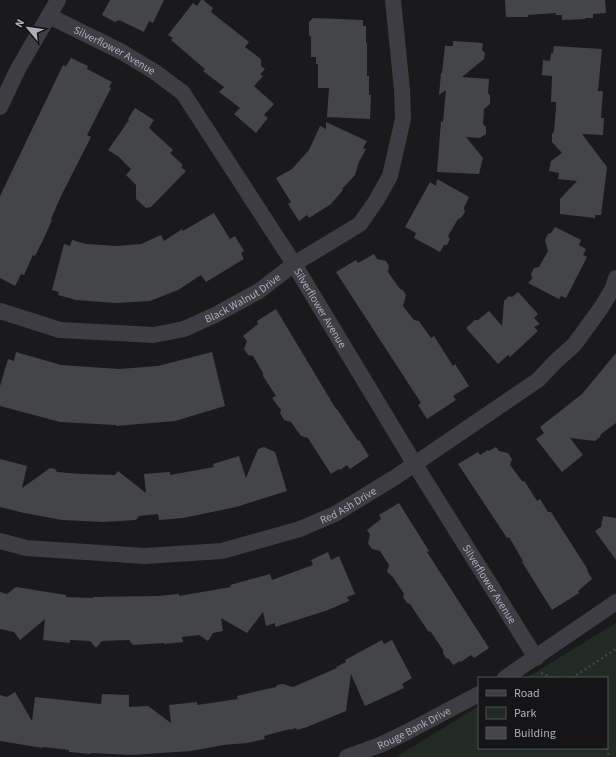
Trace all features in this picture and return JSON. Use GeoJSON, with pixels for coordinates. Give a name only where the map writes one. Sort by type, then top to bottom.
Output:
{"type":"FeatureCollection","features":[{"type":"Feature","properties":{"kind":"street"},"geometry":{"type":"LineString","coordinates":[[0,107],[18,69],[58,0]]}},
{"type":"Feature","properties":{"kind":"street","name":"Black Walnut Drive"},"geometry":{"type":"LineString","coordinates":[[0,311],[60,330],[154,335],[184,329],[215,315],[259,291],[294,264],[360,224],[376,201],[390,176],[403,119],[402,90],[393,0]]}},
{"type":"Feature","properties":{"kind":"street","name":"Silverflower Avenue"},"geometry":{"type":"LineString","coordinates":[[49,16],[122,52],[155,72],[183,94],[294,264],[536,664]]}},
{"type":"Feature","properties":{"kind":"street","name":"Red Ash Drive"},"geometry":{"type":"LineString","coordinates":[[0,541],[26,548],[145,556],[222,551],[300,529],[334,514],[394,478],[538,380],[574,345],[601,308],[616,278]]}},
{"type":"Feature","properties":{"kind":"street"},"geometry":{"type":"LineString","coordinates":[[507,677],[536,664],[616,602]]}},
{"type":"Feature","properties":{"kind":"street","name":"Rouge Bank Drive"},"geometry":{"type":"LineString","coordinates":[[347,757],[380,745],[478,695]]}},
{"type":"Feature","properties":{"kind":"path"},"geometry":{"type":"LineString","coordinates":[[574,677],[616,649]]}},
{"type":"Feature","properties":{"kind":"path"},"geometry":{"type":"LineString","coordinates":[[536,664],[552,677]]}},
{"type":"Feature","properties":{"kind":"green space"},"geometry":{"type":"Polygon","coordinates":[[[616,623],[616,757],[396,757],[478,707],[478,749],[608,749],[608,677],[528,677],[616,623]]]}},
{"type":"Feature","properties":{"kind":"building"},"geometry":{"type":"Polygon","coordinates":[[[110,0],[164,0],[153,23],[149,21],[144,32],[119,20],[115,22],[102,15],[110,0]]]}},
{"type":"Feature","properties":{"kind":"building"},"geometry":{"type":"Polygon","coordinates":[[[201,0],[213,8],[211,12],[249,42],[245,47],[261,59],[261,66],[265,69],[260,74],[263,76],[254,86],[274,104],[264,115],[268,118],[256,133],[234,114],[240,108],[219,92],[224,87],[203,71],[205,69],[171,40],[173,38],[168,35],[193,3],[197,6],[201,0]]]}},
{"type":"Feature","properties":{"kind":"building"},"geometry":{"type":"Polygon","coordinates":[[[505,0],[605,0],[606,13],[593,14],[593,18],[562,20],[562,15],[556,15],[556,13],[528,15],[528,17],[506,17],[505,0]]]}},
{"type":"Feature","properties":{"kind":"building"},"geometry":{"type":"Polygon","coordinates":[[[313,18],[363,20],[363,26],[366,26],[367,76],[369,76],[369,95],[371,95],[370,119],[327,117],[329,88],[318,88],[318,64],[316,64],[316,57],[311,57],[309,22],[313,18]]]}},
{"type":"Feature","properties":{"kind":"building"},"geometry":{"type":"Polygon","coordinates":[[[453,41],[483,43],[482,50],[485,53],[484,59],[462,77],[489,79],[488,93],[490,95],[490,104],[484,109],[483,124],[486,127],[486,134],[480,138],[466,137],[483,158],[479,174],[437,172],[441,121],[443,122],[446,90],[439,95],[441,73],[445,46],[453,46],[453,41]]]}},
{"type":"Feature","properties":{"kind":"building"},"geometry":{"type":"Polygon","coordinates":[[[554,46],[602,49],[598,91],[603,91],[601,118],[604,118],[603,135],[582,134],[607,167],[601,215],[595,215],[595,218],[560,214],[560,199],[577,181],[558,179],[559,173],[549,171],[551,161],[562,153],[552,142],[556,102],[551,102],[552,76],[542,75],[543,60],[550,61],[554,46]]]}},
{"type":"Feature","properties":{"kind":"building"},"geometry":{"type":"Polygon","coordinates":[[[71,58],[88,66],[87,69],[112,82],[109,87],[111,88],[87,135],[91,137],[61,196],[44,238],[35,256],[33,255],[24,275],[21,274],[15,286],[0,278],[0,196],[63,65],[66,66],[71,58]]]}},
{"type":"Feature","properties":{"kind":"building"},"geometry":{"type":"Polygon","coordinates":[[[135,108],[154,120],[149,128],[173,150],[170,153],[183,165],[181,167],[186,171],[151,207],[146,208],[136,199],[136,185],[126,175],[131,169],[119,157],[108,150],[129,120],[128,119],[135,108]]]}},
{"type":"Feature","properties":{"kind":"building"},"geometry":{"type":"Polygon","coordinates":[[[326,122],[367,141],[363,148],[366,149],[359,162],[355,175],[331,204],[309,218],[307,215],[299,221],[288,204],[291,202],[276,178],[292,169],[309,150],[320,126],[326,129],[326,122]]]}},
{"type":"Feature","properties":{"kind":"building"},"geometry":{"type":"Polygon","coordinates":[[[437,179],[469,197],[464,208],[465,212],[461,218],[458,219],[448,236],[450,239],[447,245],[444,245],[440,252],[414,238],[416,233],[405,227],[430,182],[436,186],[437,179]]]}},
{"type":"Feature","properties":{"kind":"building"},"geometry":{"type":"Polygon","coordinates":[[[214,213],[230,239],[235,236],[244,251],[241,253],[244,259],[206,282],[201,275],[178,290],[150,301],[116,303],[76,300],[58,295],[59,292],[52,290],[64,244],[70,246],[72,240],[86,244],[117,246],[141,244],[161,235],[164,241],[182,229],[183,231],[214,213]]]}},
{"type":"Feature","properties":{"kind":"building"},"geometry":{"type":"Polygon","coordinates":[[[555,227],[581,240],[579,245],[586,249],[583,255],[587,257],[566,298],[561,296],[559,299],[528,283],[532,279],[531,274],[534,268],[539,267],[548,251],[545,240],[548,234],[551,233],[555,227]]]}},
{"type":"Feature","properties":{"kind":"building"},"geometry":{"type":"Polygon","coordinates":[[[374,254],[377,259],[386,261],[389,266],[388,272],[406,295],[403,306],[414,320],[419,321],[431,338],[434,336],[453,366],[455,364],[469,386],[453,396],[456,400],[427,419],[418,405],[421,403],[336,272],[356,260],[358,263],[374,254]]]}},
{"type":"Feature","properties":{"kind":"building"},"geometry":{"type":"Polygon","coordinates":[[[518,292],[538,314],[534,318],[540,324],[534,327],[538,331],[510,357],[508,355],[498,364],[466,328],[489,311],[502,326],[504,301],[509,296],[512,297],[518,292]]]}},
{"type":"Feature","properties":{"kind":"building"},"geometry":{"type":"Polygon","coordinates":[[[276,309],[336,409],[369,456],[350,469],[347,465],[331,474],[308,438],[301,436],[291,422],[284,420],[280,413],[281,410],[272,398],[276,396],[263,376],[263,373],[253,356],[248,355],[244,349],[247,341],[243,336],[258,324],[257,321],[276,309]]]}},
{"type":"Feature","properties":{"kind":"building"},"geometry":{"type":"Polygon","coordinates":[[[16,352],[61,365],[119,369],[158,366],[212,352],[225,406],[175,421],[116,426],[60,422],[0,406],[0,386],[8,359],[14,361],[16,352]]]}},
{"type":"Feature","properties":{"kind":"building"},"geometry":{"type":"Polygon","coordinates":[[[616,353],[616,423],[601,434],[595,441],[570,438],[583,455],[562,472],[536,439],[544,433],[540,427],[582,394],[616,353]]]}},
{"type":"Feature","properties":{"kind":"building"},"geometry":{"type":"Polygon","coordinates":[[[264,447],[275,452],[287,491],[236,507],[183,518],[159,520],[158,514],[139,516],[136,520],[103,522],[62,520],[0,507],[0,459],[27,466],[22,488],[50,468],[55,469],[57,472],[82,474],[115,475],[118,471],[146,493],[144,474],[170,472],[170,475],[214,467],[213,464],[239,456],[246,478],[258,449],[264,447]]]}},
{"type":"Feature","properties":{"kind":"building"},"geometry":{"type":"Polygon","coordinates":[[[496,447],[499,451],[508,453],[512,459],[510,465],[522,481],[525,482],[537,501],[540,499],[548,512],[551,512],[588,570],[592,579],[578,591],[579,593],[552,610],[522,562],[523,561],[509,537],[507,538],[458,464],[478,452],[480,455],[496,447]]]}},
{"type":"Feature","properties":{"kind":"building"},"geometry":{"type":"Polygon","coordinates":[[[399,503],[429,551],[427,552],[489,648],[474,658],[471,655],[461,662],[460,661],[453,665],[449,659],[446,658],[443,650],[431,632],[428,631],[410,604],[407,603],[403,597],[404,594],[393,577],[387,572],[389,565],[380,551],[372,549],[368,543],[370,535],[367,530],[381,519],[379,515],[399,503]]]}},
{"type":"Feature","properties":{"kind":"building"},"geometry":{"type":"Polygon","coordinates":[[[603,516],[616,518],[616,560],[595,531],[601,527],[603,516]]]}},
{"type":"Feature","properties":{"kind":"building"},"geometry":{"type":"Polygon","coordinates":[[[328,552],[331,560],[339,556],[355,594],[347,597],[349,601],[328,610],[275,627],[275,623],[266,626],[263,612],[247,633],[221,618],[223,631],[213,633],[208,641],[199,635],[182,637],[183,642],[164,644],[133,645],[129,640],[102,641],[96,648],[90,641],[70,640],[70,643],[43,640],[45,619],[20,640],[14,632],[0,629],[0,592],[7,594],[16,587],[66,595],[66,597],[93,598],[179,594],[179,596],[231,587],[230,585],[270,574],[272,580],[313,565],[311,560],[328,552]]]}},
{"type":"Feature","properties":{"kind":"building"},"geometry":{"type":"Polygon","coordinates":[[[382,640],[384,644],[392,640],[412,678],[402,684],[404,688],[365,706],[351,674],[346,711],[307,727],[297,730],[296,728],[290,729],[264,736],[265,739],[191,751],[131,755],[69,752],[69,750],[43,748],[0,741],[0,695],[7,697],[15,692],[32,721],[35,697],[101,704],[102,694],[129,695],[129,707],[148,706],[171,723],[169,705],[197,702],[197,705],[238,699],[237,696],[283,684],[293,687],[337,668],[336,667],[346,662],[345,660],[382,640]]]}}]}
